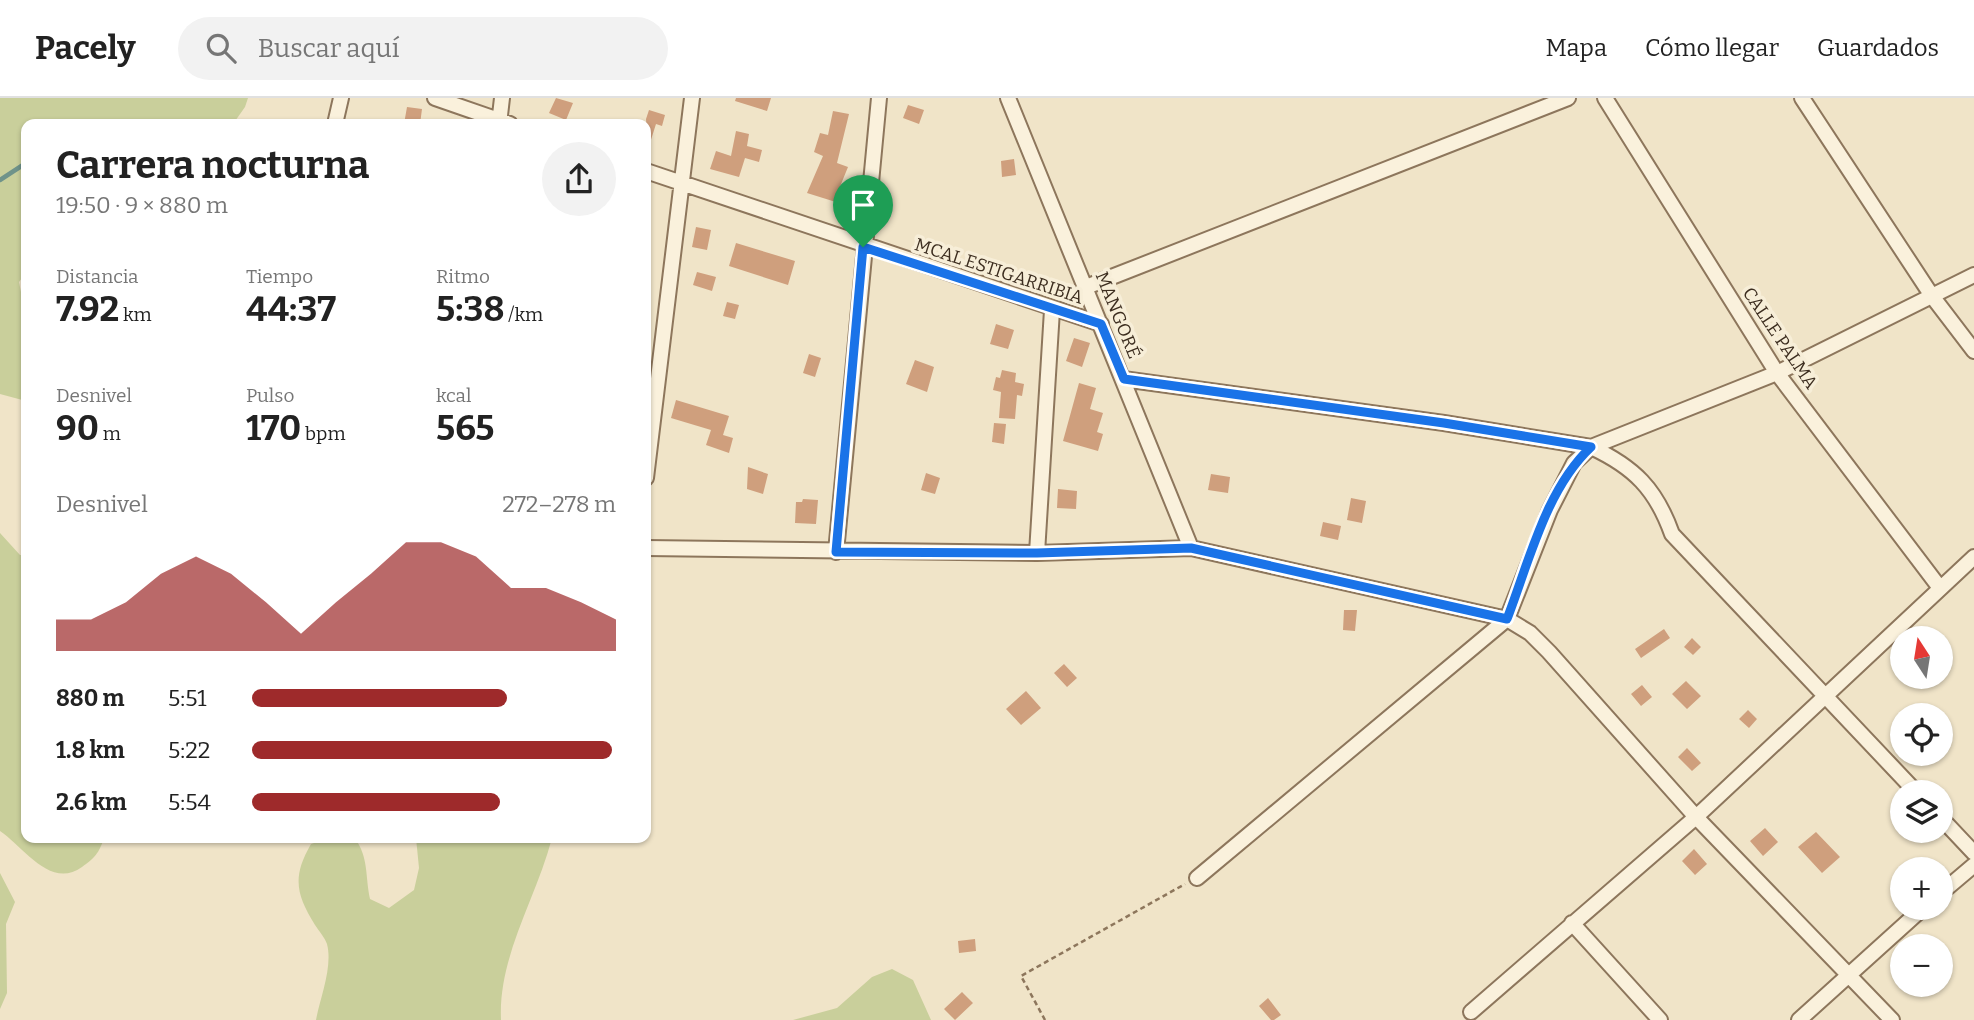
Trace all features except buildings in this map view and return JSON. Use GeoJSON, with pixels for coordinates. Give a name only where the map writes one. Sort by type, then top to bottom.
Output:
{"type":"FeatureCollection","features":[{"type":"Feature","properties":{"kind":"street"},"geometry":{"type":"LineString","coordinates":[[336,119],[341,98]]}},
{"type":"Feature","properties":{"kind":"street"},"geometry":{"type":"LineString","coordinates":[[435,98],[492,119]]}},
{"type":"Feature","properties":{"kind":"street"},"geometry":{"type":"LineString","coordinates":[[502,98],[503,119]]}},
{"type":"Feature","properties":{"kind":"street"},"geometry":{"type":"LineString","coordinates":[[651,437],[692,98]]}},
{"type":"Feature","properties":{"kind":"street"},"geometry":{"type":"LineString","coordinates":[[836,552],[879,98]]}},
{"type":"Feature","properties":{"kind":"street","name":"MANGORÉ"},"geometry":{"type":"LineString","coordinates":[[1008,98],[1191,548]]}},
{"type":"Feature","properties":{"kind":"street"},"geometry":{"type":"LineString","coordinates":[[1086,287],[1568,98]]}},
{"type":"Feature","properties":{"kind":"street","name":"CALLE PALMA"},"geometry":{"type":"LineString","coordinates":[[1605,98],[1777,373],[1940,588]]}},
{"type":"Feature","properties":{"kind":"street"},"geometry":{"type":"LineString","coordinates":[[1802,98],[1932,296],[1974,351]]}},
{"type":"Feature","properties":{"kind":"street","name":"MCAL ESTIGARRIBIA"},"geometry":{"type":"LineString","coordinates":[[651,174],[863,247],[1101,324]]}},
{"type":"Feature","properties":{"kind":"street"},"geometry":{"type":"LineString","coordinates":[[1197,877],[1507,619],[1550,510],[1574,463],[1591,447],[1777,373],[1974,275]]}},
{"type":"Feature","properties":{"kind":"street"},"geometry":{"type":"LineString","coordinates":[[1037,553],[1052,310]]}},
{"type":"Feature","properties":{"kind":"street"},"geometry":{"type":"LineString","coordinates":[[1124,379],[1444,423],[1591,447],[1630,468],[1662,505],[1672,534],[1905,780]]}},
{"type":"Feature","properties":{"kind":"street"},"geometry":{"type":"LineString","coordinates":[[651,548],[1037,553],[1191,548],[1507,619],[1530,633],[1549,652],[1696,817],[1892,1020]]}},
{"type":"Feature","properties":{"kind":"street"},"geometry":{"type":"LineString","coordinates":[[1471,1012],[1696,817],[1974,557]]}},
{"type":"Feature","properties":{"kind":"street"},"geometry":{"type":"LineString","coordinates":[[1953,831],[1974,853]]}},
{"type":"Feature","properties":{"kind":"street"},"geometry":{"type":"LineString","coordinates":[[1953,883],[1974,865]]}},
{"type":"Feature","properties":{"kind":"street"},"geometry":{"type":"LineString","coordinates":[[1799,1020],[1909,920]]}},
{"type":"Feature","properties":{"kind":"street"},"geometry":{"type":"LineString","coordinates":[[1572,923],[1660,1020]]}},
{"type":"Feature","properties":{"kind":"path"},"geometry":{"type":"LineString","coordinates":[[1045,1020],[1021,976],[1197,877]]}},
{"type":"Feature","properties":{"kind":"green space"},"geometry":{"type":"Polygon","coordinates":[[[0,98],[248,98],[237,119],[21,119],[21,400],[0,394],[0,98]]]}},
{"type":"Feature","properties":{"kind":"green space"},"geometry":{"type":"Polygon","coordinates":[[[0,533],[21,555],[21,843],[102,843],[93,858],[82,867],[70,873],[59,873],[38,863],[0,831],[0,533]]]}},
{"type":"Feature","properties":{"kind":"green space"},"geometry":{"type":"Polygon","coordinates":[[[358,843],[365,860],[370,899],[389,908],[414,890],[419,868],[416,843],[550,843],[505,973],[501,1020],[316,1020],[327,972],[328,953],[326,942],[300,894],[301,866],[311,844],[358,843]]]}},
{"type":"Feature","properties":{"kind":"green space"},"geometry":{"type":"Polygon","coordinates":[[[0,873],[15,902],[6,924],[7,993],[0,1009],[0,873]]]}},
{"type":"Feature","properties":{"kind":"green space"},"geometry":{"type":"Polygon","coordinates":[[[892,969],[913,980],[931,1020],[793,1020],[837,1008],[872,977],[892,969]]]}},
{"type":"Feature","properties":{"kind":"waterway"},"geometry":{"type":"LineString","coordinates":[[0,180],[21,166]]}},
{"type":"Feature","properties":{"kind":"route"},"geometry":{"type":"LineString","coordinates":[[863,247],[1101,324],[1124,379],[1444,423],[1591,447],[1574,463],[1550,510],[1507,619],[1191,548],[1037,553],[836,552],[863,247]]}}]}
